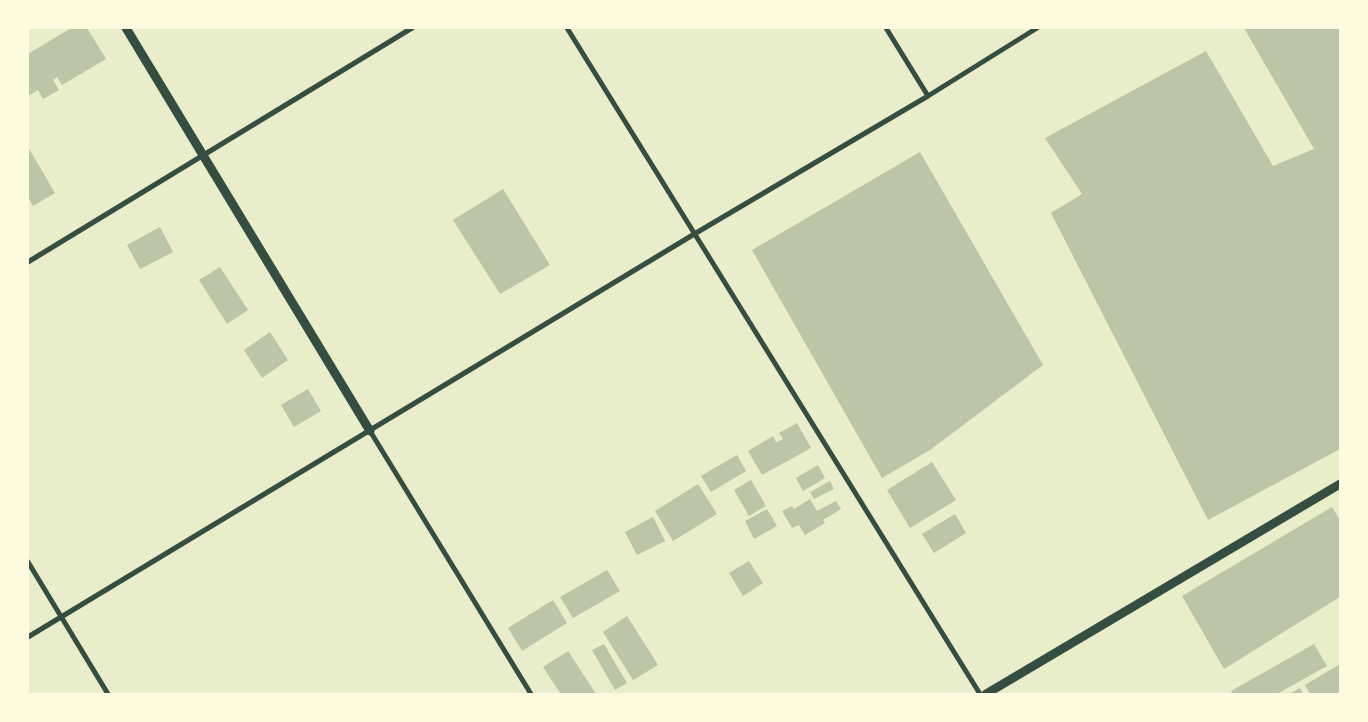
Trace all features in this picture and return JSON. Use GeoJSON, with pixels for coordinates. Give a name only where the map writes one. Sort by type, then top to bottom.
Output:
{"type":"FeatureCollection","features":[{"type":"Feature","properties":{"kind":"street"},"geometry":{"type":"LineString","coordinates":[[126,28],[531,694]]}},
{"type":"Feature","properties":{"kind":"street"},"geometry":{"type":"LineString","coordinates":[[28,262],[412,28]]}},
{"type":"Feature","properties":{"kind":"street"},"geometry":{"type":"LineString","coordinates":[[567,28],[696,233],[980,694]]}},
{"type":"Feature","properties":{"kind":"street"},"geometry":{"type":"LineString","coordinates":[[886,28],[928,96]]}},
{"type":"Feature","properties":{"kind":"street"},"geometry":{"type":"LineString","coordinates":[[28,637],[696,233],[928,96],[1037,28]]}},
{"type":"Feature","properties":{"kind":"street"},"geometry":{"type":"LineString","coordinates":[[986,694],[1340,484]]}},
{"type":"Feature","properties":{"kind":"street"},"geometry":{"type":"LineString","coordinates":[[28,562],[108,694]]}},
{"type":"Feature","properties":{"kind":"building"},"geometry":{"type":"Polygon","coordinates":[[[71,28],[87,28],[106,59],[62,85],[57,77],[53,80],[59,90],[43,99],[38,90],[28,96],[28,54],[71,28]]]}},
{"type":"Feature","properties":{"kind":"building"},"geometry":{"type":"Polygon","coordinates":[[[1244,28],[1340,28],[1340,449],[1208,520],[1051,213],[1082,194],[1045,138],[1206,51],[1273,166],[1314,149],[1244,28]]]}},
{"type":"Feature","properties":{"kind":"building"},"geometry":{"type":"Polygon","coordinates":[[[28,147],[55,193],[33,206],[28,197],[28,147]]]}},
{"type":"Feature","properties":{"kind":"building"},"geometry":{"type":"Polygon","coordinates":[[[920,152],[1043,365],[930,450],[882,478],[752,250],[920,152]]]}},
{"type":"Feature","properties":{"kind":"building"},"geometry":{"type":"Polygon","coordinates":[[[503,189],[550,265],[500,294],[453,220],[503,189]]]}},
{"type":"Feature","properties":{"kind":"building"},"geometry":{"type":"Polygon","coordinates":[[[160,227],[173,252],[140,269],[127,245],[160,227]]]}},
{"type":"Feature","properties":{"kind":"building"},"geometry":{"type":"Polygon","coordinates":[[[220,267],[248,310],[227,324],[199,280],[220,267]]]}},
{"type":"Feature","properties":{"kind":"building"},"geometry":{"type":"Polygon","coordinates":[[[270,332],[288,360],[262,378],[244,350],[270,332]]]}},
{"type":"Feature","properties":{"kind":"building"},"geometry":{"type":"Polygon","coordinates":[[[308,389],[321,411],[294,427],[281,405],[308,389]]]}},
{"type":"Feature","properties":{"kind":"building"},"geometry":{"type":"Polygon","coordinates":[[[797,423],[811,448],[762,475],[748,451],[773,436],[776,442],[783,439],[779,433],[797,423]]]}},
{"type":"Feature","properties":{"kind":"building"},"geometry":{"type":"Polygon","coordinates":[[[737,455],[746,471],[711,492],[701,476],[737,455]]]}},
{"type":"Feature","properties":{"kind":"building"},"geometry":{"type":"Polygon","coordinates":[[[932,462],[956,500],[910,528],[887,490],[932,462]]]}},
{"type":"Feature","properties":{"kind":"building"},"geometry":{"type":"Polygon","coordinates":[[[818,465],[825,478],[803,491],[796,478],[818,465]]]}},
{"type":"Feature","properties":{"kind":"building"},"geometry":{"type":"Polygon","coordinates":[[[751,480],[766,506],[749,516],[734,490],[751,480]]]}},
{"type":"Feature","properties":{"kind":"building"},"geometry":{"type":"Polygon","coordinates":[[[830,481],[834,489],[814,499],[810,492],[830,481]]]}},
{"type":"Feature","properties":{"kind":"building"},"geometry":{"type":"Polygon","coordinates":[[[698,484],[717,514],[673,541],[655,511],[698,484]]]}},
{"type":"Feature","properties":{"kind":"building"},"geometry":{"type":"Polygon","coordinates":[[[810,499],[817,511],[836,501],[841,509],[823,520],[825,523],[805,535],[799,525],[792,528],[782,511],[792,506],[794,509],[810,499]]]}},
{"type":"Feature","properties":{"kind":"building"},"geometry":{"type":"Polygon","coordinates":[[[1332,507],[1340,520],[1340,597],[1224,669],[1182,596],[1332,507]]]}},
{"type":"Feature","properties":{"kind":"building"},"geometry":{"type":"Polygon","coordinates":[[[767,509],[777,526],[754,539],[745,521],[767,509]]]}},
{"type":"Feature","properties":{"kind":"building"},"geometry":{"type":"Polygon","coordinates":[[[955,514],[966,533],[934,553],[922,534],[955,514]]]}},
{"type":"Feature","properties":{"kind":"building"},"geometry":{"type":"Polygon","coordinates":[[[653,517],[665,541],[637,555],[625,532],[653,517]]]}},
{"type":"Feature","properties":{"kind":"building"},"geometry":{"type":"Polygon","coordinates":[[[749,561],[763,583],[743,596],[729,573],[749,561]]]}},
{"type":"Feature","properties":{"kind":"building"},"geometry":{"type":"Polygon","coordinates":[[[607,570],[620,591],[573,618],[560,597],[607,570]]]}},
{"type":"Feature","properties":{"kind":"building"},"geometry":{"type":"Polygon","coordinates":[[[553,600],[567,623],[522,651],[508,628],[553,600]]]}},
{"type":"Feature","properties":{"kind":"building"},"geometry":{"type":"Polygon","coordinates":[[[627,616],[658,665],[633,680],[603,632],[627,616]]]}},
{"type":"Feature","properties":{"kind":"building"},"geometry":{"type":"Polygon","coordinates":[[[604,644],[627,683],[615,690],[592,650],[604,644]]]}},
{"type":"Feature","properties":{"kind":"building"},"geometry":{"type":"Polygon","coordinates":[[[1314,644],[1327,666],[1277,694],[1233,694],[1231,691],[1314,644]]]}},
{"type":"Feature","properties":{"kind":"building"},"geometry":{"type":"Polygon","coordinates":[[[568,651],[596,694],[561,694],[543,667],[568,651]]]}},
{"type":"Feature","properties":{"kind":"building"},"geometry":{"type":"Polygon","coordinates":[[[1340,664],[1340,694],[1310,694],[1305,685],[1340,664]]]}},
{"type":"Feature","properties":{"kind":"building"},"geometry":{"type":"Polygon","coordinates":[[[1300,688],[1303,694],[1289,694],[1300,688]]]}}]}
